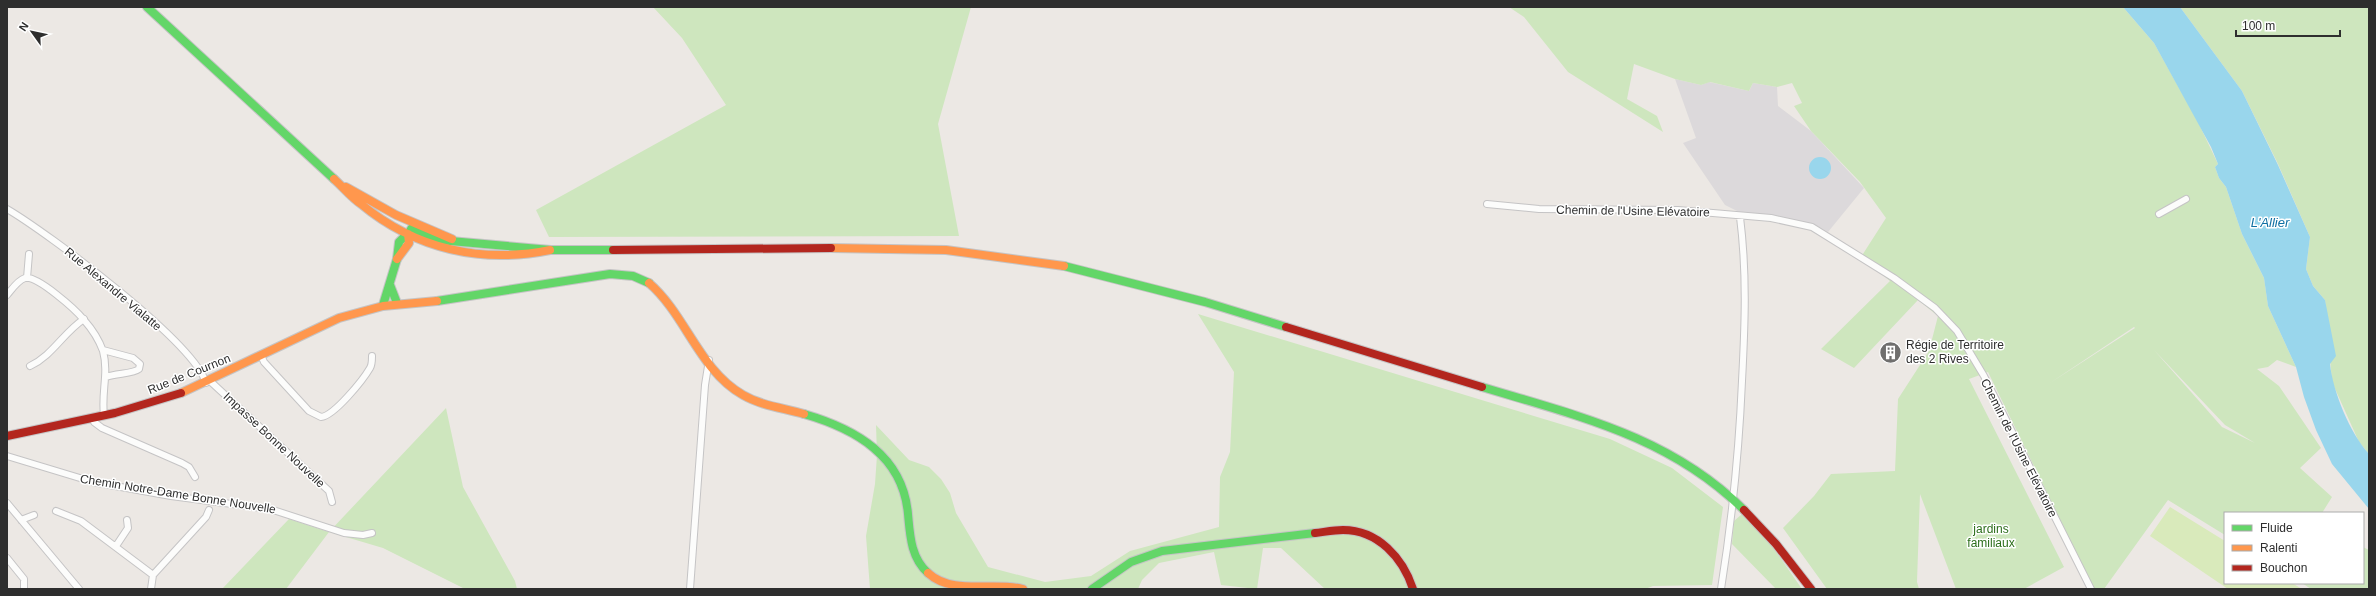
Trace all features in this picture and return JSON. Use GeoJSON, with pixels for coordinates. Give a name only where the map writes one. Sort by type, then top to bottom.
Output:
{"type":"FeatureCollection","features":[{"type":"Feature","properties":{"kind":"main road"},"geometry":{"type":"LineString","coordinates":[[147,7],[341,185],[365,209],[394,228],[442,233],[453,240],[552,250],[902,248],[946,250],[1038,261],[1093,272],[1205,302],[1578,416],[1645,440],[1692,468],[1734,498],[1773,539],[1811,589]]}},
{"type":"Feature","properties":{"kind":"main road"},"geometry":{"type":"LineString","coordinates":[[341,185],[444,248],[473,254],[502,256],[537,254],[552,250]]}},
{"type":"Feature","properties":{"kind":"main road"},"geometry":{"type":"LineString","coordinates":[[383,305],[397,259],[409,243],[411,229]]}},
{"type":"Feature","properties":{"kind":"main road","name":"Rue de Cournon"},"geometry":{"type":"LineString","coordinates":[[7,436],[92,418],[156,402],[208,382],[325,323],[371,308],[397,303],[441,301],[610,274],[634,276],[653,287],[727,383],[743,396],[763,404],[820,420],[864,440],[883,454],[891,465],[904,491],[912,551],[923,571],[934,579],[957,586],[1001,584],[1023,589]]}},
{"type":"Feature","properties":{"kind":"main road"},"geometry":{"type":"LineString","coordinates":[[390,285],[397,303]]}},
{"type":"Feature","properties":{"kind":"main road"},"geometry":{"type":"LineString","coordinates":[[1092,589],[1131,562],[1162,550],[1343,530],[1366,534],[1385,544],[1408,571],[1413,589]]}},
{"type":"Feature","properties":{"kind":"street"},"geometry":{"type":"LineString","coordinates":[[2159,214],[2186,200]]}},
{"type":"Feature","properties":{"kind":"street","name":"Chemin de l'Usine Elévatoire"},"geometry":{"type":"LineString","coordinates":[[1487,204],[1539,209],[1678,210],[1731,214],[1740,217],[1771,218],[1812,227],[1894,278],[1935,308],[1958,331],[1984,376],[2091,589]]}},
{"type":"Feature","properties":{"kind":"street","name":"Rue Alexandre Vialatte"},"geometry":{"type":"LineString","coordinates":[[7,209],[61,245],[164,331],[196,364],[208,382]]}},
{"type":"Feature","properties":{"kind":"street"},"geometry":{"type":"LineString","coordinates":[[1721,589],[1734,498],[1747,298],[1740,217]]}},
{"type":"Feature","properties":{"kind":"street"},"geometry":{"type":"LineString","coordinates":[[27,278],[29,254]]}},
{"type":"Feature","properties":{"kind":"street"},"geometry":{"type":"LineString","coordinates":[[7,295],[20,280],[27,278],[48,289],[84,319],[103,350],[106,377],[102,401],[104,415]]}},
{"type":"Feature","properties":{"kind":"street"},"geometry":{"type":"LineString","coordinates":[[30,366],[43,360],[76,325],[84,319]]}},
{"type":"Feature","properties":{"kind":"street"},"geometry":{"type":"LineString","coordinates":[[103,350],[134,358],[140,364],[139,369],[135,371],[118,373],[106,377]]}},
{"type":"Feature","properties":{"kind":"street"},"geometry":{"type":"LineString","coordinates":[[261,355],[264,362],[307,410],[315,416],[321,417],[328,415],[337,408],[371,367],[372,356]]}},
{"type":"Feature","properties":{"kind":"street"},"geometry":{"type":"LineString","coordinates":[[690,589],[705,385],[709,360]]}},
{"type":"Feature","properties":{"kind":"street","name":"Impasse Bonne Nouvelle"},"geometry":{"type":"LineString","coordinates":[[208,382],[329,491],[332,502]]}},
{"type":"Feature","properties":{"kind":"street"},"geometry":{"type":"LineString","coordinates":[[92,418],[94,422],[102,428],[189,467],[195,477]]}},
{"type":"Feature","properties":{"kind":"street","name":"Chemin Notre-Dame Bonne Nouvelle"},"geometry":{"type":"LineString","coordinates":[[7,456],[93,482],[178,497],[274,510],[344,533],[364,535],[372,532]]}},
{"type":"Feature","properties":{"kind":"street"},"geometry":{"type":"LineString","coordinates":[[7,504],[79,589]]}},
{"type":"Feature","properties":{"kind":"street"},"geometry":{"type":"LineString","coordinates":[[151,589],[153,575],[206,516],[209,510]]}},
{"type":"Feature","properties":{"kind":"street"},"geometry":{"type":"LineString","coordinates":[[56,511],[81,521],[153,575]]}},
{"type":"Feature","properties":{"kind":"street"},"geometry":{"type":"LineString","coordinates":[[21,520],[34,515]]}},
{"type":"Feature","properties":{"kind":"street"},"geometry":{"type":"LineString","coordinates":[[116,546],[128,528],[128,520]]}},
{"type":"Feature","properties":{"kind":"street"},"geometry":{"type":"LineString","coordinates":[[7,558],[24,579],[24,589]]}},
{"type":"Feature","properties":{"kind":"shaded area"},"geometry":{"type":"Polygon","coordinates":[[[1675,79],[1701,85],[1709,82],[1749,91],[1753,83],[1777,87],[1778,106],[1811,131],[1864,188],[1828,232],[1814,224],[1771,215],[1743,214],[1725,205],[1683,143],[1696,138],[1675,79]]]}},
{"type":"Feature","properties":{"kind":"green space"},"geometry":{"type":"Polygon","coordinates":[[[653,7],[971,7],[938,124],[959,236],[549,237],[536,210],[726,105],[682,38],[653,7]]]}},
{"type":"Feature","properties":{"kind":"green space","name":"jardins familiaux"},"geometry":{"type":"Polygon","coordinates":[[[1509,7],[2123,7],[2154,43],[2198,122],[2218,164],[2215,167],[2219,178],[2226,187],[2242,234],[2264,278],[2268,306],[2296,367],[2277,360],[2268,367],[2257,369],[2279,386],[2321,448],[2300,468],[2332,497],[2323,512],[2224,512],[2224,534],[2168,500],[2104,589],[2094,589],[1988,372],[1969,379],[2064,567],[2024,589],[1956,589],[1920,494],[1917,582],[1919,589],[1827,589],[1783,528],[1814,496],[1831,474],[1895,471],[1898,399],[1929,351],[1938,316],[1918,300],[1854,368],[1821,349],[1890,281],[1861,257],[1886,218],[1860,182],[1811,131],[1794,106],[1802,103],[1792,83],[1777,87],[1753,83],[1749,91],[1710,82],[1701,85],[1675,79],[1634,64],[1627,99],[1657,116],[1663,132],[1568,72],[1524,17],[1509,7]],[[2134,327],[2050,383],[2135,328],[2134,327]],[[2154,350],[2222,427],[2255,443],[2225,425],[2154,350]]]}},
{"type":"Feature","properties":{"kind":"green space"},"geometry":{"type":"Polygon","coordinates":[[[2180,7],[2369,7],[2369,454],[2359,442],[2332,382],[2325,300],[2313,286],[2306,269],[2310,237],[2278,164],[2242,91],[2180,7]]]}},
{"type":"Feature","properties":{"kind":"green space"},"geometry":{"type":"Polygon","coordinates":[[[1198,314],[1610,439],[1672,468],[1723,507],[1712,585],[1653,586],[1645,589],[1325,589],[1281,548],[1263,548],[1257,589],[1221,585],[1214,552],[1159,563],[1142,580],[1138,589],[870,589],[866,536],[875,484],[877,455],[876,425],[909,460],[929,467],[941,479],[950,493],[956,513],[988,567],[1045,582],[1091,576],[1130,551],[1219,527],[1220,477],[1230,452],[1234,372],[1198,314]]]}},
{"type":"Feature","properties":{"kind":"green space"},"geometry":{"type":"Polygon","coordinates":[[[446,408],[463,487],[515,581],[517,589],[465,589],[383,548],[329,532],[446,408]]]}},
{"type":"Feature","properties":{"kind":"green space"},"geometry":{"type":"Polygon","coordinates":[[[2170,507],[2224,540],[2224,584],[2294,584],[2302,589],[2228,589],[2150,536],[2170,507]]]}},
{"type":"Feature","properties":{"kind":"green space"},"geometry":{"type":"Polygon","coordinates":[[[1742,514],[1770,543],[1802,589],[1776,589],[1732,544],[1734,521],[1742,514]]]}},
{"type":"Feature","properties":{"kind":"green space"},"geometry":{"type":"Polygon","coordinates":[[[289,519],[329,532],[286,589],[222,589],[289,519]]]}},
{"type":"Feature","properties":{"kind":"green space"},"geometry":{"type":"Polygon","coordinates":[[[2364,548],[2369,550],[2369,589],[2311,589],[2304,584],[2364,584],[2364,548]]]}},
{"type":"Feature","properties":{"kind":"water","name":"L'Allier"},"geometry":{"type":"Polygon","coordinates":[[[2123,7],[2180,7],[2242,91],[2278,165],[2310,237],[2306,269],[2313,286],[2325,300],[2336,356],[2330,364],[2335,387],[2349,424],[2369,454],[2369,509],[2332,464],[2316,430],[2304,397],[2296,367],[2268,306],[2264,278],[2242,234],[2226,187],[2219,178],[2215,167],[2218,164],[2211,147],[2154,43],[2123,7]]]}},
{"type":"Feature","properties":{"kind":"water"},"geometry":{"type":"Polygon","coordinates":[[[1820,157],[1828,160],[1831,168],[1828,176],[1820,179],[1812,176],[1809,168],[1812,160],[1820,157]]]}},
{"type":"Feature","properties":{"kind":"traffic: fast"},"geometry":{"type":"LineString","coordinates":[[147,7],[334,179]]}},
{"type":"Feature","properties":{"kind":"traffic: fast"},"geometry":{"type":"LineString","coordinates":[[411,229],[439,240],[551,250],[613,250]]}},
{"type":"Feature","properties":{"kind":"traffic: fast"},"geometry":{"type":"LineString","coordinates":[[383,305],[397,259],[399,242],[410,231]]}},
{"type":"Feature","properties":{"kind":"traffic: fast"},"geometry":{"type":"LineString","coordinates":[[1064,266],[1205,302],[1286,327]]}},
{"type":"Feature","properties":{"kind":"traffic: fast"},"geometry":{"type":"LineString","coordinates":[[437,301],[610,274],[633,276],[649,283]]}},
{"type":"Feature","properties":{"kind":"traffic: fast"},"geometry":{"type":"LineString","coordinates":[[390,285],[397,303]]}},
{"type":"Feature","properties":{"kind":"traffic: fast"},"geometry":{"type":"LineString","coordinates":[[1482,387],[1588,419],[1622,432],[1654,447],[1686,464],[1716,485],[1744,510]]}},
{"type":"Feature","properties":{"kind":"traffic: fast"},"geometry":{"type":"LineString","coordinates":[[804,414],[823,420],[858,437],[874,448],[887,461],[897,476],[904,494],[912,546],[918,561],[928,573]]}},
{"type":"Feature","properties":{"kind":"traffic: fast"},"geometry":{"type":"LineString","coordinates":[[1092,589],[1131,562],[1162,551],[1315,533]]}},
{"type":"Feature","properties":{"kind":"traffic: slow"},"geometry":{"type":"LineString","coordinates":[[334,179],[357,201],[382,219],[404,232],[427,242],[450,249],[499,255],[525,254],[550,250]]}},
{"type":"Feature","properties":{"kind":"traffic: slow"},"geometry":{"type":"LineString","coordinates":[[346,187],[396,215],[452,239]]}},
{"type":"Feature","properties":{"kind":"traffic: slow"},"geometry":{"type":"LineString","coordinates":[[397,259],[409,243],[408,234]]}},
{"type":"Feature","properties":{"kind":"traffic: slow"},"geometry":{"type":"LineString","coordinates":[[831,248],[946,250],[1064,266]]}},
{"type":"Feature","properties":{"kind":"traffic: slow"},"geometry":{"type":"LineString","coordinates":[[649,283],[673,310],[704,357],[728,384],[750,399],[804,414]]}},
{"type":"Feature","properties":{"kind":"traffic: slow"},"geometry":{"type":"LineString","coordinates":[[181,393],[339,318],[383,306],[437,301]]}},
{"type":"Feature","properties":{"kind":"traffic: slow"},"geometry":{"type":"LineString","coordinates":[[928,573],[938,580],[949,584],[974,587],[999,586],[1023,589]]}},
{"type":"Feature","properties":{"kind":"traffic: jam"},"geometry":{"type":"LineString","coordinates":[[613,250],[831,248]]}},
{"type":"Feature","properties":{"kind":"traffic: jam"},"geometry":{"type":"LineString","coordinates":[[1286,327],[1482,387]]}},
{"type":"Feature","properties":{"kind":"traffic: jam"},"geometry":{"type":"LineString","coordinates":[[7,436],[115,413],[181,393]]}},
{"type":"Feature","properties":{"kind":"traffic: jam"},"geometry":{"type":"LineString","coordinates":[[1744,510],[1776,544],[1811,589]]}},
{"type":"Feature","properties":{"kind":"traffic: jam"},"geometry":{"type":"LineString","coordinates":[[1315,533],[1340,530],[1356,531],[1378,540],[1396,557],[1409,578],[1413,589]]}},
{"type":"Feature","properties":{"kind":"place","name":"Régie de Territoire des 2 Rives"},"geometry":{"type":"Point","coordinates":[1890,352]}}]}
